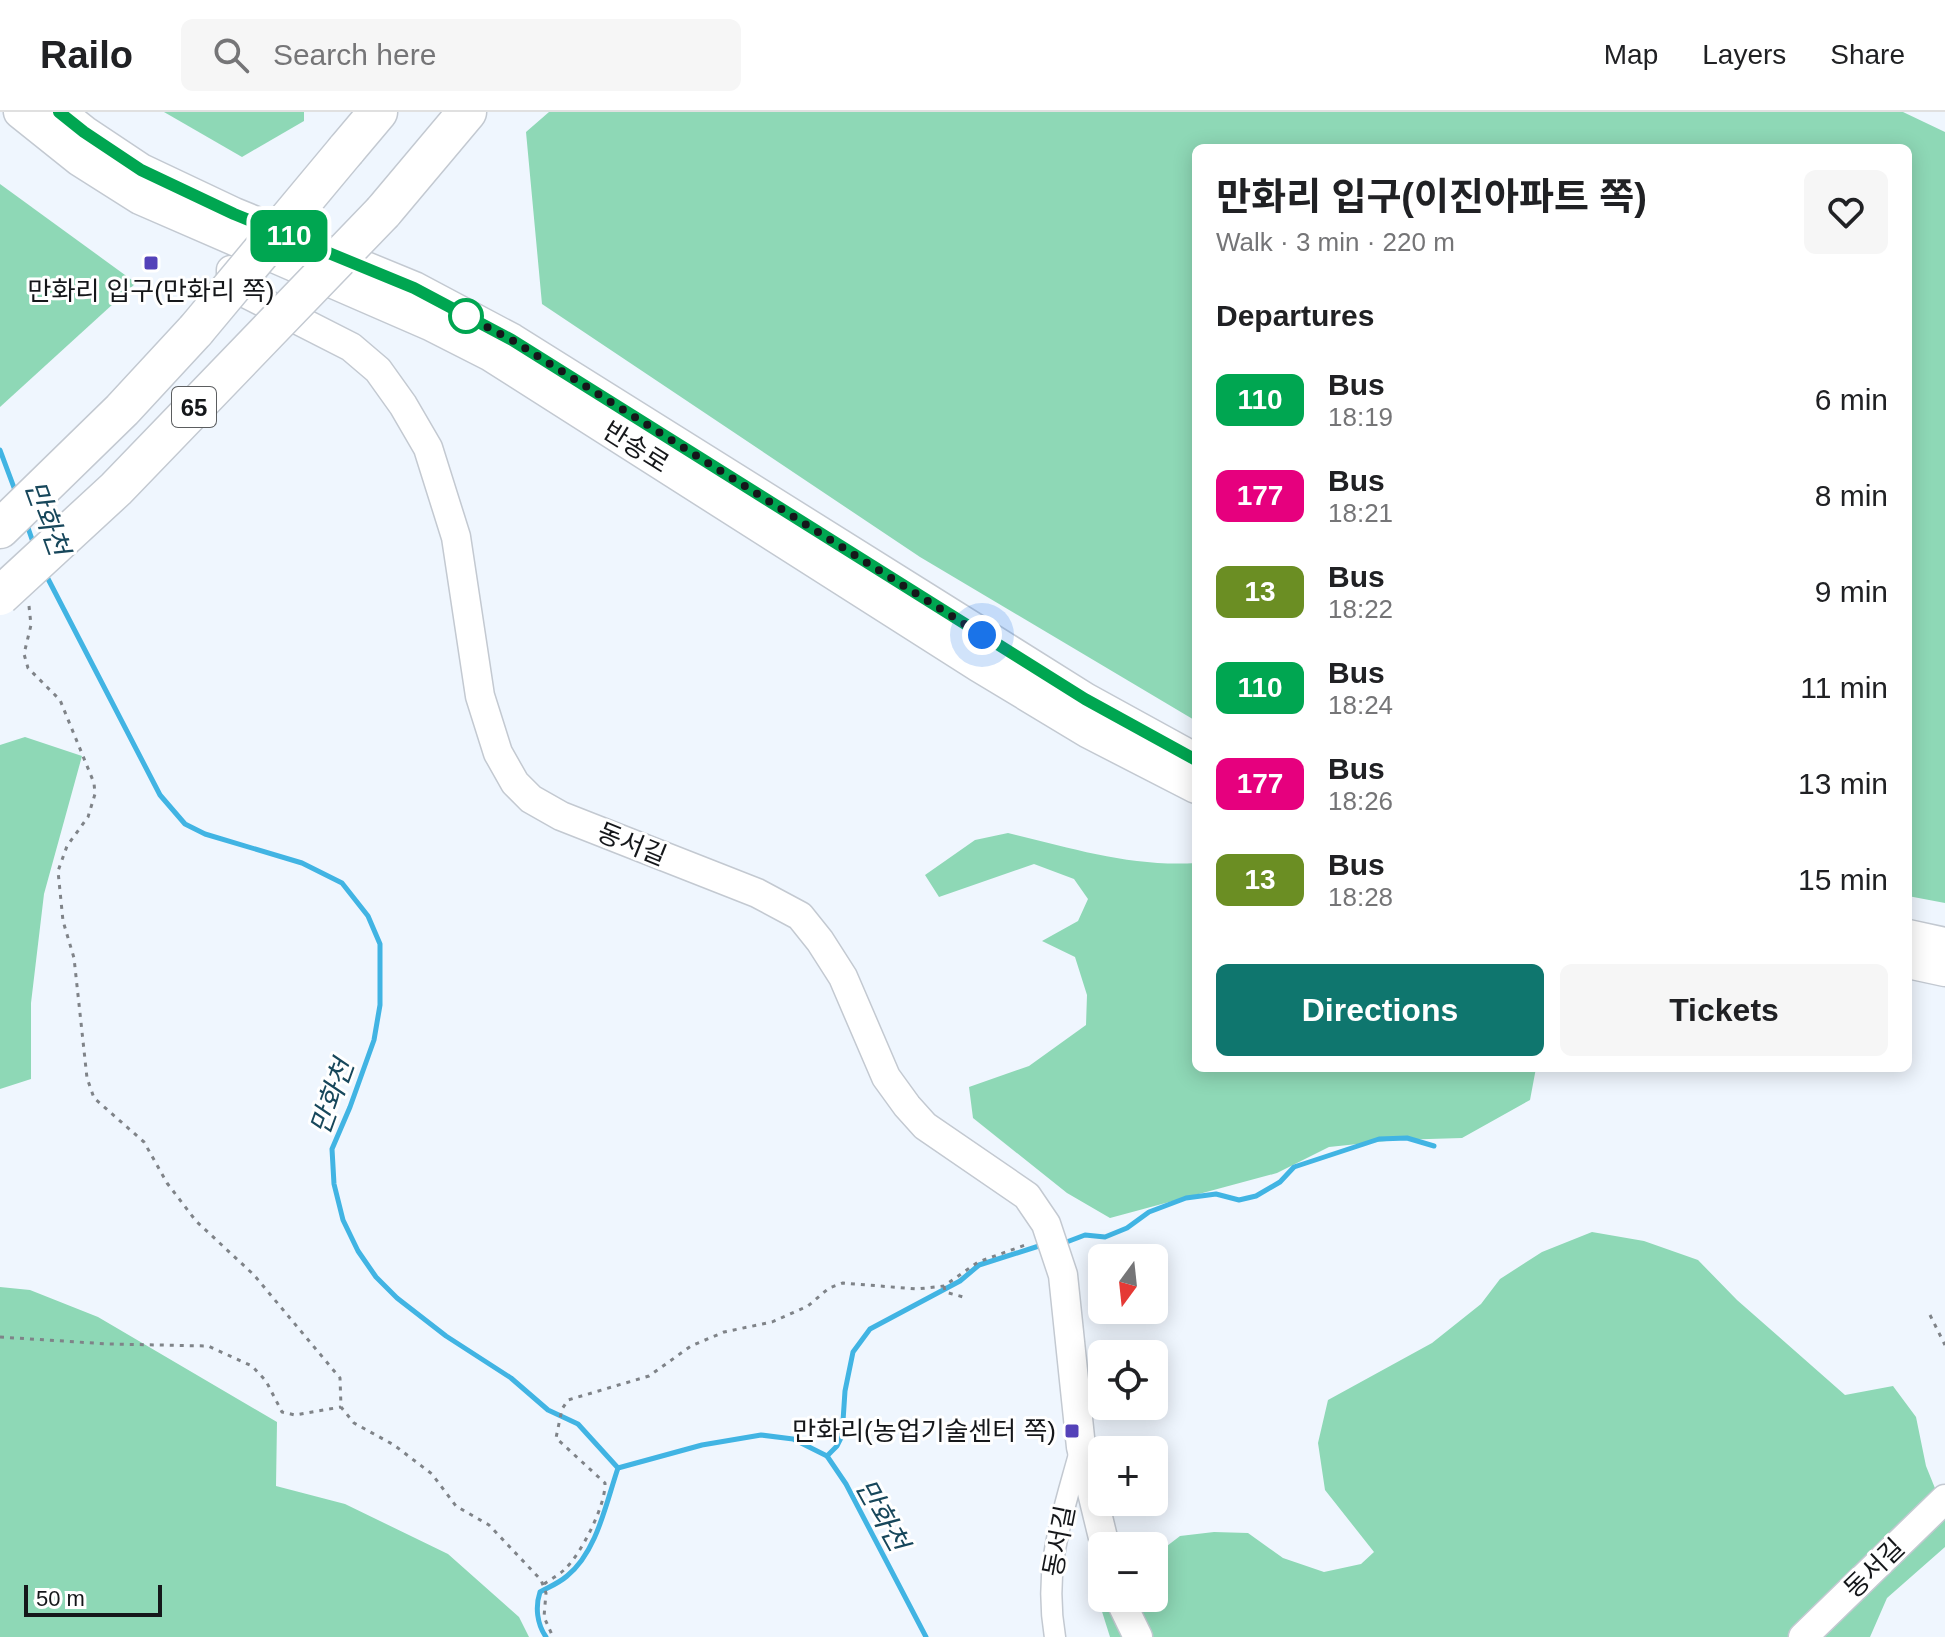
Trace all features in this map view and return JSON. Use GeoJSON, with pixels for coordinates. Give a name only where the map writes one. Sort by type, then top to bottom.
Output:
{"type":"FeatureCollection","features":[{"type":"Feature","properties":{"kind":"highway","name":"65"},"geometry":{"type":"LineString","coordinates":[[0,529],[101,431],[196,330],[378,112]]}},
{"type":"Feature","properties":{"kind":"highway","name":"65"},"geometry":{"type":"LineString","coordinates":[[12,596],[383,212],[467,112]]}},
{"type":"Feature","properties":{"kind":"main road","name":"반송로"},"geometry":{"type":"LineString","coordinates":[[20,112],[80,160],[140,198],[414,288],[512,340],[1085,699],[1192,758]]}},
{"type":"Feature","properties":{"kind":"main road","name":"반송로"},"geometry":{"type":"LineString","coordinates":[[59,112],[141,170],[248,232],[491,355],[978,665],[1089,732],[1192,785]]}},
{"type":"Feature","properties":{"kind":"main road"},"geometry":{"type":"LineString","coordinates":[[1912,937],[1945,944]]}},
{"type":"Feature","properties":{"kind":"main road"},"geometry":{"type":"LineString","coordinates":[[1912,963],[1945,970]]}},
{"type":"Feature","properties":{"kind":"street","name":"동서길"},"geometry":{"type":"LineString","coordinates":[[248,232],[230,274],[231,283],[239,290],[351,347],[369,362],[395,393],[428,448],[456,537],[486,719],[498,753],[515,783],[531,799],[561,816],[757,893],[800,916],[843,977],[886,1077],[907,1106],[925,1126],[1027,1196],[1046,1224],[1063,1275],[1081,1447],[1088,1478]]}},
{"type":"Feature","properties":{"kind":"street","name":"동서길"},"geometry":{"type":"LineString","coordinates":[[1055,1637],[1049,1604],[1050,1579],[1081,1447]]}},
{"type":"Feature","properties":{"kind":"street","name":"동서길"},"geometry":{"type":"LineString","coordinates":[[1803,1637],[1945,1499]]}},
{"type":"Feature","properties":{"kind":"street"},"geometry":{"type":"LineString","coordinates":[[1065,1506],[1075,1501],[1088,1504]]}},
{"type":"Feature","properties":{"kind":"street"},"geometry":{"type":"LineString","coordinates":[[1126,1612],[1138,1637]]}},
{"type":"Feature","properties":{"kind":"path"},"geometry":{"type":"LineString","coordinates":[[12,596],[31,611],[24,654],[28,668],[60,700],[94,783],[95,794],[88,817],[67,846],[58,871],[63,921],[74,958],[87,1078],[94,1098],[144,1142],[167,1183],[196,1221],[254,1275],[340,1378],[341,1407],[354,1423],[394,1445],[432,1474],[456,1506],[489,1525],[541,1580],[544,1617],[553,1637]]}},
{"type":"Feature","properties":{"kind":"path"},"geometry":{"type":"LineString","coordinates":[[544,1588],[566,1568],[581,1547],[605,1494],[605,1483],[556,1438],[562,1409],[568,1400],[649,1376],[691,1346],[772,1322],[808,1306],[829,1288],[843,1283],[917,1289],[944,1286],[978,1262],[1052,1241]]}},
{"type":"Feature","properties":{"kind":"path"},"geometry":{"type":"LineString","coordinates":[[944,1286],[945,1292],[967,1298]]}},
{"type":"Feature","properties":{"kind":"path"},"geometry":{"type":"LineString","coordinates":[[1930,1315],[1945,1345]]}},
{"type":"Feature","properties":{"kind":"path"},"geometry":{"type":"LineString","coordinates":[[0,1337],[208,1346],[252,1366],[266,1381],[282,1412],[295,1415],[341,1407]]}},
{"type":"Feature","properties":{"kind":"green space"},"geometry":{"type":"Polygon","coordinates":[[[164,112],[304,112],[304,121],[242,157],[164,112]]]}},
{"type":"Feature","properties":{"kind":"green space"},"geometry":{"type":"Polygon","coordinates":[[[549,112],[1903,112],[1945,132],[1945,903],[1912,897],[1912,144],[1192,144],[1192,719],[920,557],[542,304],[526,132],[549,112]]]}},
{"type":"Feature","properties":{"kind":"green space"},"geometry":{"type":"Polygon","coordinates":[[[0,184],[136,283],[0,407],[0,184]]]}},
{"type":"Feature","properties":{"kind":"green space"},"geometry":{"type":"Polygon","coordinates":[[[25,737],[82,756],[44,894],[31,1003],[31,1079],[0,1089],[0,745],[25,737]]]}},
{"type":"Feature","properties":{"kind":"green space"},"geometry":{"type":"Polygon","coordinates":[[[1008,833],[1125,859],[1192,863],[1192,1072],[1535,1072],[1530,1100],[1462,1138],[1396,1140],[1329,1147],[1277,1173],[1110,1218],[1067,1193],[973,1118],[969,1087],[1029,1066],[1086,1025],[1087,995],[1075,957],[1042,941],[1078,921],[1088,899],[1074,879],[1034,864],[939,897],[925,875],[975,840],[1008,833]]]}},
{"type":"Feature","properties":{"kind":"green space"},"geometry":{"type":"Polygon","coordinates":[[[1592,1232],[1644,1241],[1698,1260],[1737,1300],[1845,1395],[1893,1386],[1916,1417],[1926,1466],[1945,1513],[1945,1547],[1887,1598],[1870,1637],[1110,1637],[1102,1612],[1168,1612],[1168,1545],[1180,1536],[1214,1532],[1248,1533],[1283,1558],[1324,1572],[1361,1564],[1374,1552],[1325,1490],[1318,1443],[1328,1400],[1432,1343],[1481,1304],[1500,1279],[1542,1252],[1592,1232]]]}},
{"type":"Feature","properties":{"kind":"green space"},"geometry":{"type":"Polygon","coordinates":[[[0,1287],[30,1290],[98,1317],[277,1422],[276,1486],[345,1504],[448,1554],[519,1617],[529,1637],[0,1637],[0,1287]]]}},
{"type":"Feature","properties":{"kind":"waterway","name":"만화천"},"geometry":{"type":"LineString","coordinates":[[0,450],[16,493]]}},
{"type":"Feature","properties":{"kind":"waterway","name":"만화천"},"geometry":{"type":"LineString","coordinates":[[27,525],[34,545]]}},
{"type":"Feature","properties":{"kind":"waterway","name":"만화천"},"geometry":{"type":"LineString","coordinates":[[45,573],[160,795],[185,824],[205,834],[302,863],[342,883],[368,916],[380,944],[380,1005],[374,1040],[332,1149],[334,1184],[343,1220],[358,1251],[376,1277],[397,1298],[446,1336],[511,1378],[548,1410],[578,1424],[618,1468],[702,1445],[761,1435],[793,1439],[827,1456],[846,1484],[926,1637]]}},
{"type":"Feature","properties":{"kind":"waterway"},"geometry":{"type":"LineString","coordinates":[[1064,1243],[1085,1235],[1105,1237],[1127,1228],[1149,1212],[1186,1198],[1216,1194],[1239,1200],[1256,1196],[1280,1182],[1294,1167],[1379,1139],[1407,1138],[1434,1146]]}},
{"type":"Feature","properties":{"kind":"waterway"},"geometry":{"type":"LineString","coordinates":[[827,1456],[842,1436],[845,1391],[853,1352],[870,1329],[960,1281],[979,1265],[1042,1245]]}},
{"type":"Feature","properties":{"kind":"waterway"},"geometry":{"type":"LineString","coordinates":[[546,1637],[538,1615],[540,1592],[567,1576],[586,1554],[599,1526],[618,1468]]}},
{"type":"Feature","properties":{"kind":"bus line","name":"110"},"geometry":{"type":"LineString","coordinates":[[59,112],[141,170],[234,214],[414,288],[512,340],[1085,699],[1192,758]]}},
{"type":"Feature","properties":{"kind":"place","name":"만화리 입구(만화리 쪽)"},"geometry":{"type":"Point","coordinates":[151,263]}},
{"type":"Feature","properties":{"kind":"place","name":"만화리(농업기술센터 쪽)"},"geometry":{"type":"Point","coordinates":[1072,1431]}},
{"type":"Feature","properties":{"kind":"route"},"geometry":{"type":"LineString","coordinates":[[466,316],[512,340],[982,635]]}}]}
